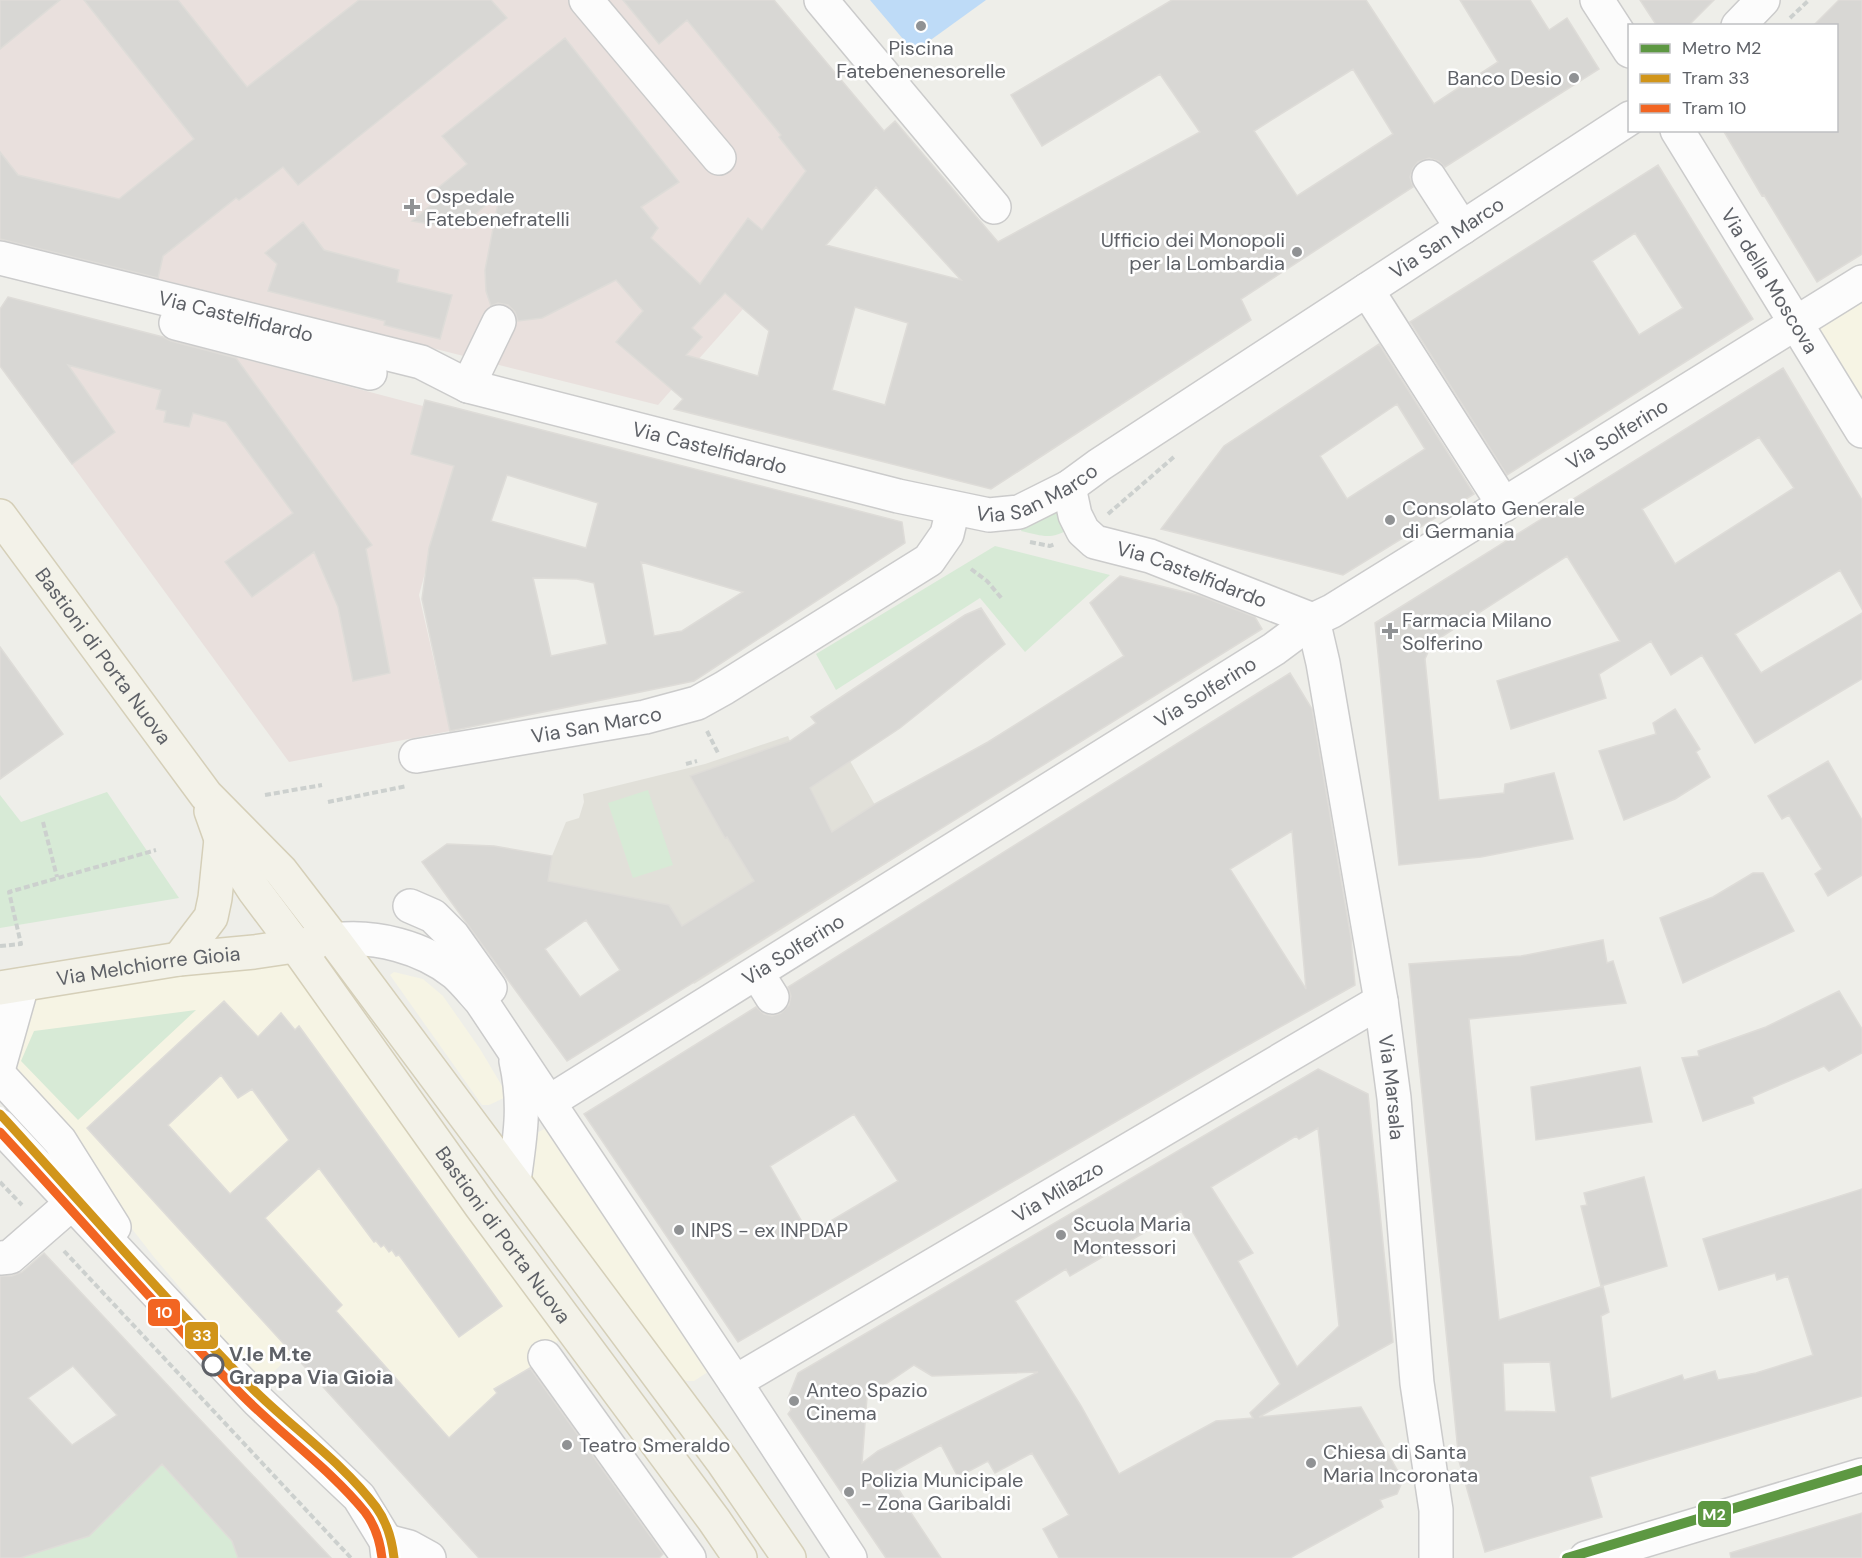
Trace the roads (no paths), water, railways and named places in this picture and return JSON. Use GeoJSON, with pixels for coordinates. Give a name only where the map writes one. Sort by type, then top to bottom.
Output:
{"type":"FeatureCollection","features":[{"type":"Feature","properties":{"kind":"main road","name":"Bastioni di Porta Nuova"},"geometry":{"type":"LineString","coordinates":[[0,516],[206,795],[281,871],[334,940],[753,1504],[789,1558]]}},
{"type":"Feature","properties":{"kind":"main road","name":"Bastioni di Porta Nuova"},"geometry":{"type":"LineString","coordinates":[[206,795],[221,839],[254,890],[481,1206],[740,1558]]}},
{"type":"Feature","properties":{"kind":"main road"},"geometry":{"type":"LineString","coordinates":[[179,959],[211,917],[221,839]]}},
{"type":"Feature","properties":{"kind":"main road","name":"Bastioni di Porta Nuova"},"geometry":{"type":"LineString","coordinates":[[296,946],[334,940]]}},
{"type":"Feature","properties":{"kind":"main road","name":"Via Melchiorre Gioia"},"geometry":{"type":"LineString","coordinates":[[11,986],[179,959],[296,946]]}},
{"type":"Feature","properties":{"kind":"street"},"geometry":{"type":"LineString","coordinates":[[586,0],[720,158]]}},
{"type":"Feature","properties":{"kind":"street"},"geometry":{"type":"LineString","coordinates":[[821,0],[994,207]]}},
{"type":"Feature","properties":{"kind":"street"},"geometry":{"type":"LineString","coordinates":[[1597,0],[1628,49]]}},
{"type":"Feature","properties":{"kind":"street"},"geometry":{"type":"LineString","coordinates":[[1740,24],[1763,0]]}},
{"type":"Feature","properties":{"kind":"street","name":"Via San Marco"},"geometry":{"type":"LineString","coordinates":[[416,770],[697,703],[929,560],[947,534],[953,509],[989,515],[1019,512],[1069,487],[1099,465],[1628,119]]}},
{"type":"Feature","properties":{"kind":"street","name":"Via della Moscova"},"geometry":{"type":"LineString","coordinates":[[1678,132],[1862,431]]}},
{"type":"Feature","properties":{"kind":"street"},"geometry":{"type":"LineString","coordinates":[[1429,177],[1462,228]]}},
{"type":"Feature","properties":{"kind":"street","name":"Via Castelfidardo"},"geometry":{"type":"LineString","coordinates":[[0,258],[421,362],[468,386]]}},
{"type":"Feature","properties":{"kind":"street","name":"Via Castelfidardo"},"geometry":{"type":"LineString","coordinates":[[0,277],[411,383],[468,386],[953,509]]}},
{"type":"Feature","properties":{"kind":"street","name":"Via Solferino"},"geometry":{"type":"LineString","coordinates":[[549,1102],[764,985],[1274,649],[1313,620],[1332,611],[1862,282]]}},
{"type":"Feature","properties":{"kind":"street"},"geometry":{"type":"LineString","coordinates":[[1367,290],[1504,505]]}},
{"type":"Feature","properties":{"kind":"street"},"geometry":{"type":"LineString","coordinates":[[468,386],[499,322]]}},
{"type":"Feature","properties":{"kind":"street","name":"Via Castelfidardo"},"geometry":{"type":"LineString","coordinates":[[1069,487],[1075,515],[1083,531],[1095,542],[1150,556],[1313,620]]}},
{"type":"Feature","properties":{"kind":"street","name":"Via Marsala"},"geometry":{"type":"LineString","coordinates":[[1313,620],[1323,663],[1381,1001],[1394,1098],[1418,1383],[1436,1510],[1436,1558]]}},
{"type":"Feature","properties":{"kind":"street"},"geometry":{"type":"LineString","coordinates":[[410,906],[433,916],[453,936],[551,1075],[549,1102]]}},
{"type":"Feature","properties":{"kind":"street","name":"Bastioni di Porta Nuova"},"geometry":{"type":"LineString","coordinates":[[334,940],[367,939],[418,952],[455,973],[481,1001],[850,1558]]}},
{"type":"Feature","properties":{"kind":"street"},"geometry":{"type":"LineString","coordinates":[[0,1063],[11,986]]}},
{"type":"Feature","properties":{"kind":"street","name":"Via Milazzo"},"geometry":{"type":"LineString","coordinates":[[735,1382],[1381,1001]]}},
{"type":"Feature","properties":{"kind":"street","name":"Bastioni di Porta Nuova"},"geometry":{"type":"LineString","coordinates":[[508,1041],[520,1080],[523,1103],[514,1181]]}},
{"type":"Feature","properties":{"kind":"street"},"geometry":{"type":"LineString","coordinates":[[0,1076],[60,1141],[153,1290]]}},
{"type":"Feature","properties":{"kind":"street"},"geometry":{"type":"LineString","coordinates":[[0,1125],[257,1400],[358,1497],[387,1550],[409,1547],[429,1558]]}},
{"type":"Feature","properties":{"kind":"street"},"geometry":{"type":"LineString","coordinates":[[0,1258],[10,1257],[72,1203]]}},
{"type":"Feature","properties":{"kind":"street"},"geometry":{"type":"LineString","coordinates":[[545,1357],[688,1558]]}},
{"type":"Feature","properties":{"kind":"street"},"geometry":{"type":"LineString","coordinates":[[1586,1558],[1862,1475]]}},
{"type":"Feature","properties":{"kind":"water","name":"Piscina Fatebenenesorelle"},"geometry":{"type":"Polygon","coordinates":[[[870,0],[986,0],[914,52],[870,0]]]}},
{"type":"Feature","properties":{"kind":"metro line","name":"M2"},"geometry":{"type":"LineString","coordinates":[[1567,1558],[1862,1470]]}},
{"type":"Feature","properties":{"kind":"tram line","name":"33"},"geometry":{"type":"LineString","coordinates":[[0,1114],[217,1352],[362,1490],[376,1507],[386,1525],[394,1558]]}},
{"type":"Feature","properties":{"kind":"tram line","name":"10"},"geometry":{"type":"LineString","coordinates":[[0,1132],[240,1393],[351,1496],[372,1522],[382,1558]]}},
{"type":"Feature","properties":{"kind":"place","name":"Piscina Fatebenenesorelle"},"geometry":{"type":"Point","coordinates":[921,26]}},
{"type":"Feature","properties":{"kind":"place","name":"Banco Desio"},"geometry":{"type":"Point","coordinates":[1574,78]}},
{"type":"Feature","properties":{"kind":"place","name":"Ospedale Fatebenefratelli"},"geometry":{"type":"Point","coordinates":[412,207]}},
{"type":"Feature","properties":{"kind":"place","name":"Ufficio dei Monopoli per la Lombardia"},"geometry":{"type":"Point","coordinates":[1297,252]}},
{"type":"Feature","properties":{"kind":"place","name":"Consolato Generale di Germania"},"geometry":{"type":"Point","coordinates":[1390,520]}},
{"type":"Feature","properties":{"kind":"place","name":"Farmacia Milano Solferino"},"geometry":{"type":"Point","coordinates":[1390,631]}},
{"type":"Feature","properties":{"kind":"place","name":"INPS - ex INPDAP"},"geometry":{"type":"Point","coordinates":[679,1230]}},
{"type":"Feature","properties":{"kind":"place","name":"Scuola Maria Montessori"},"geometry":{"type":"Point","coordinates":[1061,1235]}},
{"type":"Feature","properties":{"kind":"place","name":"V.le M.te Grappa Via Gioia"},"geometry":{"type":"Point","coordinates":[213,1365]}},
{"type":"Feature","properties":{"kind":"place","name":"Anteo Spazio Cinema"},"geometry":{"type":"Point","coordinates":[794,1401]}},
{"type":"Feature","properties":{"kind":"place","name":"Teatro Smeraldo"},"geometry":{"type":"Point","coordinates":[567,1445]}},
{"type":"Feature","properties":{"kind":"place","name":"Chiesa di Santa Maria Incoronata"},"geometry":{"type":"Point","coordinates":[1311,1463]}},
{"type":"Feature","properties":{"kind":"place","name":"Polizia Municipale - Zona Garibaldi"},"geometry":{"type":"Point","coordinates":[849,1492]}}]}
